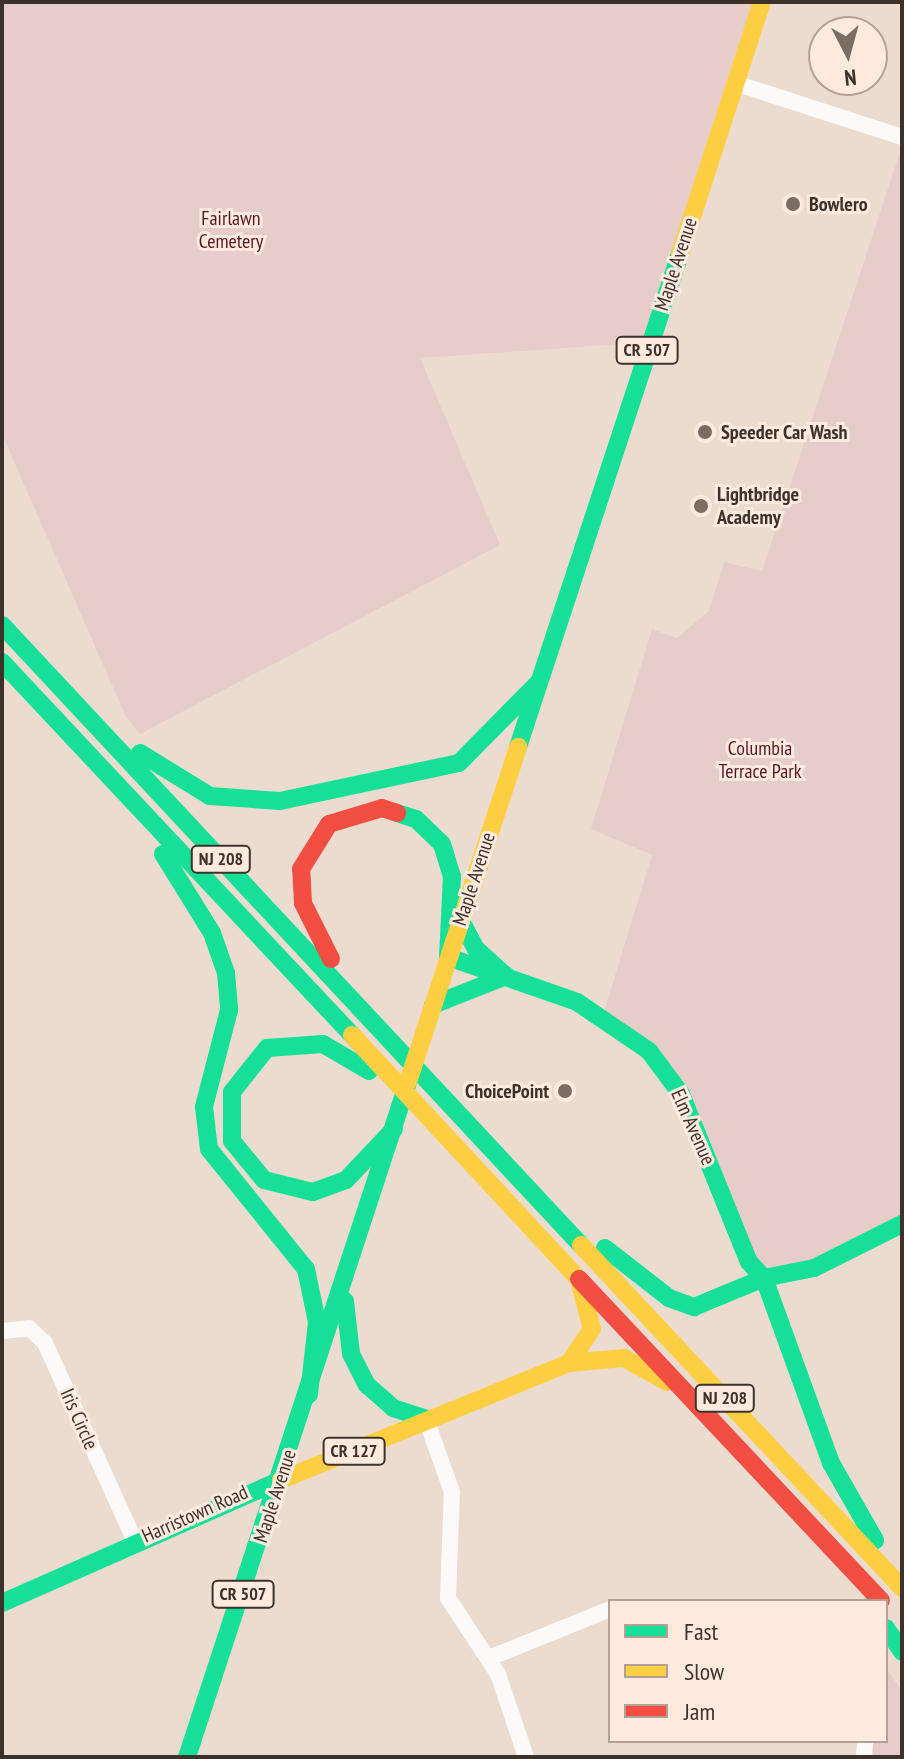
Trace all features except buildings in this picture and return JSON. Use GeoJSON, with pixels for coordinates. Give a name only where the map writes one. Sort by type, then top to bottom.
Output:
{"type":"FeatureCollection","features":[{"type":"Feature","properties":{"kind":"main road","name":"Maple Avenue"},"geometry":{"type":"LineString","coordinates":[[187,1757],[309,1395],[460,919],[762,2]]}},
{"type":"Feature","properties":{"kind":"main road"},"geometry":{"type":"LineString","coordinates":[[2,624],[146,757],[187,787],[233,802],[280,801],[459,763],[538,683]]}},
{"type":"Feature","properties":{"kind":"main road","name":"NJ 208"},"geometry":{"type":"LineString","coordinates":[[2,624],[902,1588]]}},
{"type":"Feature","properties":{"kind":"main road","name":"NJ 208"},"geometry":{"type":"LineString","coordinates":[[2,662],[879,1599]]}},
{"type":"Feature","properties":{"kind":"main road"},"geometry":{"type":"LineString","coordinates":[[55,719],[164,854],[220,953],[229,1010],[205,1127],[219,1170],[306,1269],[317,1322],[309,1395]]}},
{"type":"Feature","properties":{"kind":"main road"},"geometry":{"type":"LineString","coordinates":[[441,1093],[345,979],[309,921],[301,869],[329,824],[382,808],[431,829],[452,876],[448,957]]}},
{"type":"Feature","properties":{"kind":"main road"},"geometry":{"type":"LineString","coordinates":[[431,1012],[506,976],[476,949],[460,919]]}},
{"type":"Feature","properties":{"kind":"main road","name":"Elm Avenue"},"geometry":{"type":"LineString","coordinates":[[448,957],[506,976],[603,1015],[649,1051],[681,1094],[749,1262],[764,1278],[831,1463],[902,1575]]}},
{"type":"Feature","properties":{"kind":"main road"},"geometry":{"type":"LineString","coordinates":[[394,1129],[346,1180],[298,1192],[264,1180],[240,1157],[228,1109],[251,1060],[267,1048],[304,1040],[359,1063],[454,1145]]}},
{"type":"Feature","properties":{"kind":"main road"},"geometry":{"type":"LineString","coordinates":[[549,1209],[681,1304],[707,1306],[764,1278],[814,1268],[902,1224]]}},
{"type":"Feature","properties":{"kind":"main road"},"geometry":{"type":"LineString","coordinates":[[569,1363],[592,1329],[589,1301],[572,1271]]}},
{"type":"Feature","properties":{"kind":"main road"},"geometry":{"type":"LineString","coordinates":[[345,1284],[357,1369],[379,1398],[426,1419]]}},
{"type":"Feature","properties":{"kind":"main road","name":"Harristown Road"},"geometry":{"type":"LineString","coordinates":[[2,1603],[135,1541],[426,1419],[569,1363],[624,1358],[694,1403]]}},
{"type":"Feature","properties":{"kind":"main road"},"geometry":{"type":"LineString","coordinates":[[817,1533],[866,1599]]}},
{"type":"Feature","properties":{"kind":"main road"},"geometry":{"type":"LineString","coordinates":[[888,1609],[902,1624]]}},
{"type":"Feature","properties":{"kind":"main road"},"geometry":{"type":"LineString","coordinates":[[888,1631],[902,1652]]}},
{"type":"Feature","properties":{"kind":"street"},"geometry":{"type":"LineString","coordinates":[[735,83],[902,137]]}},
{"type":"Feature","properties":{"kind":"street","name":"Iris Circle"},"geometry":{"type":"LineString","coordinates":[[2,1331],[29,1328],[45,1343],[135,1541]]}},
{"type":"Feature","properties":{"kind":"street"},"geometry":{"type":"LineString","coordinates":[[426,1419],[452,1492],[448,1598],[489,1658],[526,1757]]}},
{"type":"Feature","properties":{"kind":"street"},"geometry":{"type":"LineString","coordinates":[[489,1658],[608,1610]]}},
{"type":"Feature","properties":{"kind":"green space","name":"Fairlawn Cemetery"},"geometry":{"type":"Polygon","coordinates":[[[2,2],[762,2],[650,342],[420,358],[500,545],[140,734],[126,717],[2,434],[2,2]]]}},
{"type":"Feature","properties":{"kind":"green space","name":"Columbia Terrace Park"},"geometry":{"type":"Polygon","coordinates":[[[902,146],[902,1224],[764,1278],[681,1094],[603,1015],[652,855],[591,829],[652,629],[677,638],[709,611],[724,562],[762,571],[902,146]]]}},
{"type":"Feature","properties":{"kind":"green space"},"geometry":{"type":"Polygon","coordinates":[[[888,1671],[902,1691],[902,1757],[864,1757],[865,1743],[888,1743],[888,1671]]]}},
{"type":"Feature","properties":{"kind":"traffic: fast"},"geometry":{"type":"LineString","coordinates":[[518,747],[680,254]]}},
{"type":"Feature","properties":{"kind":"traffic: fast"},"geometry":{"type":"LineString","coordinates":[[2,625],[581,1245]]}},
{"type":"Feature","properties":{"kind":"traffic: fast"},"geometry":{"type":"LineString","coordinates":[[2,662],[352,1035]]}},
{"type":"Feature","properties":{"kind":"traffic: fast"},"geometry":{"type":"LineString","coordinates":[[140,753],[210,796],[280,801],[459,763],[538,683]]}},
{"type":"Feature","properties":{"kind":"traffic: fast"},"geometry":{"type":"LineString","coordinates":[[397,813],[416,819],[442,844],[452,876],[448,957]]}},
{"type":"Feature","properties":{"kind":"traffic: fast"},"geometry":{"type":"LineString","coordinates":[[163,854],[212,933],[226,973],[229,1010],[204,1107],[209,1149],[306,1269],[317,1322],[309,1395]]}},
{"type":"Feature","properties":{"kind":"traffic: fast"},"geometry":{"type":"LineString","coordinates":[[460,919],[476,949],[506,976]]}},
{"type":"Feature","properties":{"kind":"traffic: fast"},"geometry":{"type":"LineString","coordinates":[[448,957],[577,1002],[649,1051],[681,1094],[749,1262],[764,1278],[814,1268],[902,1224]]}},
{"type":"Feature","properties":{"kind":"traffic: fast"},"geometry":{"type":"LineString","coordinates":[[433,1005],[506,976]]}},
{"type":"Feature","properties":{"kind":"traffic: fast"},"geometry":{"type":"LineString","coordinates":[[369,1071],[323,1044],[267,1048],[232,1092],[232,1141],[264,1180],[313,1192],[346,1180],[394,1129]]}},
{"type":"Feature","properties":{"kind":"traffic: fast"},"geometry":{"type":"LineString","coordinates":[[187,1757],[408,1082]]}},
{"type":"Feature","properties":{"kind":"traffic: fast"},"geometry":{"type":"LineString","coordinates":[[605,1248],[669,1298],[694,1307],[764,1278],[831,1463],[875,1540]]}},
{"type":"Feature","properties":{"kind":"traffic: fast"},"geometry":{"type":"LineString","coordinates":[[345,1301],[351,1354],[367,1385],[393,1408],[426,1419]]}},
{"type":"Feature","properties":{"kind":"traffic: fast"},"geometry":{"type":"LineString","coordinates":[[2,1603],[281,1480]]}},
{"type":"Feature","properties":{"kind":"traffic: fast"},"geometry":{"type":"LineString","coordinates":[[888,1631],[902,1652]]}},
{"type":"Feature","properties":{"kind":"traffic: slow"},"geometry":{"type":"LineString","coordinates":[[680,254],[762,2]]}},
{"type":"Feature","properties":{"kind":"traffic: slow"},"geometry":{"type":"LineString","coordinates":[[408,1082],[518,747]]}},
{"type":"Feature","properties":{"kind":"traffic: slow"},"geometry":{"type":"LineString","coordinates":[[352,1035],[579,1279]]}},
{"type":"Feature","properties":{"kind":"traffic: slow"},"geometry":{"type":"LineString","coordinates":[[581,1245],[902,1588]]}},
{"type":"Feature","properties":{"kind":"traffic: slow"},"geometry":{"type":"LineString","coordinates":[[569,1363],[592,1329],[580,1284]]}},
{"type":"Feature","properties":{"kind":"traffic: slow"},"geometry":{"type":"LineString","coordinates":[[281,1480],[569,1363],[624,1358],[667,1382]]}},
{"type":"Feature","properties":{"kind":"traffic: jam"},"geometry":{"type":"LineString","coordinates":[[331,959],[303,903],[301,869],[329,824],[382,808],[397,813]]}},
{"type":"Feature","properties":{"kind":"traffic: jam"},"geometry":{"type":"LineString","coordinates":[[579,1279],[879,1599]]}},
{"type":"Feature","properties":{"kind":"place","name":"Bowlero"},"geometry":{"type":"Point","coordinates":[793,204]}},
{"type":"Feature","properties":{"kind":"place","name":"Speeder Car Wash"},"geometry":{"type":"Point","coordinates":[705,432]}},
{"type":"Feature","properties":{"kind":"place","name":"Lightbridge Academy"},"geometry":{"type":"Point","coordinates":[701,506]}},
{"type":"Feature","properties":{"kind":"place","name":"ChoicePoint"},"geometry":{"type":"Point","coordinates":[565,1091]}}]}
